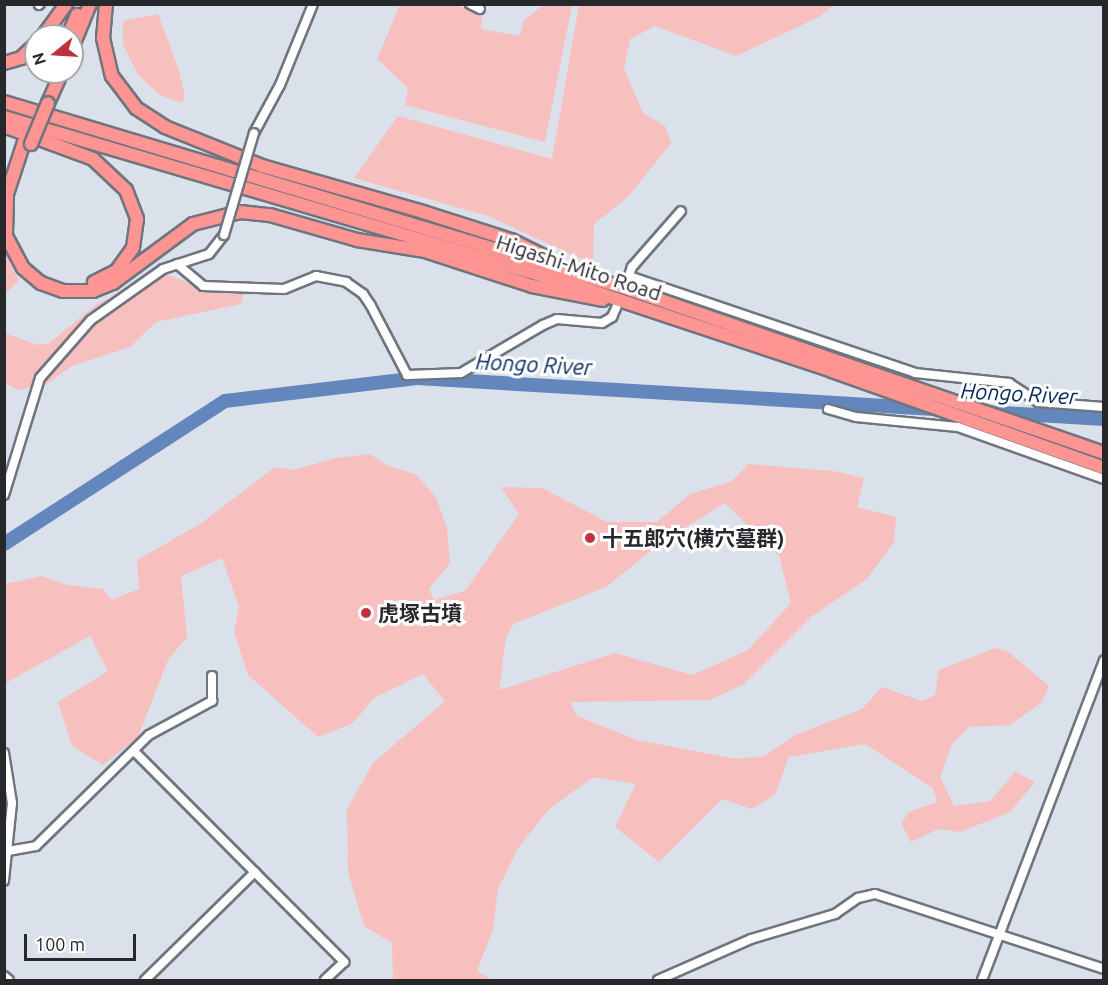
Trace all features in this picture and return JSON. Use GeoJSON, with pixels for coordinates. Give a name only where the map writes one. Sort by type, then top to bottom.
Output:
{"type":"FeatureCollection","features":[{"type":"Feature","properties":{"kind":"highway"},"geometry":{"type":"LineString","coordinates":[[52,24],[66,4]]}},
{"type":"Feature","properties":{"kind":"highway"},"geometry":{"type":"LineString","coordinates":[[73,24],[81,4]]}},
{"type":"Feature","properties":{"kind":"highway"},"geometry":{"type":"LineString","coordinates":[[82,24],[90,4]]}},
{"type":"Feature","properties":{"kind":"highway"},"geometry":{"type":"LineString","coordinates":[[106,4],[104,45],[112,76],[136,108],[165,127],[262,166],[511,240],[579,273]]}},
{"type":"Feature","properties":{"kind":"highway"},"geometry":{"type":"LineString","coordinates":[[4,63],[24,55]]}},
{"type":"Feature","properties":{"kind":"highway"},"geometry":{"type":"LineString","coordinates":[[49,84],[7,194],[6,236],[22,268],[41,283],[63,291],[93,291],[113,283],[194,224],[240,212],[288,219],[357,240],[426,251],[532,286],[622,304]]}},
{"type":"Feature","properties":{"kind":"highway"},"geometry":{"type":"LineString","coordinates":[[43,105],[55,84]]}},
{"type":"Feature","properties":{"kind":"highway","name":"Higashi-Mito Road"},"geometry":{"type":"LineString","coordinates":[[4,102],[43,105],[579,273],[629,282],[1104,453]]}},
{"type":"Feature","properties":{"kind":"highway","name":"Higashi-Mito Road"},"geometry":{"type":"LineString","coordinates":[[4,117],[416,236],[1104,468]]}},
{"type":"Feature","properties":{"kind":"highway"},"geometry":{"type":"LineString","coordinates":[[4,126],[93,159],[126,190],[137,219],[136,239],[123,264],[108,276],[80,285],[58,283],[39,273],[23,256],[13,234],[11,208],[27,143]]}},
{"type":"Feature","properties":{"kind":"street"},"geometry":{"type":"LineString","coordinates":[[4,495],[40,378],[91,320],[143,280],[177,264],[209,254],[224,235],[254,133],[280,85],[313,4]]}},
{"type":"Feature","properties":{"kind":"street"},"geometry":{"type":"LineString","coordinates":[[470,4],[480,9]]}},
{"type":"Feature","properties":{"kind":"street"},"geometry":{"type":"LineString","coordinates":[[681,211],[632,267],[629,282],[915,373],[1001,381],[1038,402],[1104,407]]}},
{"type":"Feature","properties":{"kind":"street"},"geometry":{"type":"LineString","coordinates":[[177,264],[203,286],[284,289],[316,276],[346,282],[371,306],[407,375],[461,373],[543,325],[557,319],[602,323],[612,317],[622,304]]}},
{"type":"Feature","properties":{"kind":"street"},"geometry":{"type":"LineString","coordinates":[[828,409],[863,418],[958,427],[1104,479]]}},
{"type":"Feature","properties":{"kind":"street"},"geometry":{"type":"LineString","coordinates":[[982,981],[1104,661]]}},
{"type":"Feature","properties":{"kind":"street"},"geometry":{"type":"LineString","coordinates":[[8,851],[36,846],[149,735],[212,701],[212,676]]}},
{"type":"Feature","properties":{"kind":"street"},"geometry":{"type":"LineString","coordinates":[[134,751],[344,962],[325,981]]}},
{"type":"Feature","properties":{"kind":"street"},"geometry":{"type":"LineString","coordinates":[[4,753],[12,803],[4,880]]}},
{"type":"Feature","properties":{"kind":"street"},"geometry":{"type":"LineString","coordinates":[[145,981],[255,872]]}},
{"type":"Feature","properties":{"kind":"street"},"geometry":{"type":"LineString","coordinates":[[658,981],[750,939],[835,914],[868,895],[885,896],[1104,969]]}},
{"type":"Feature","properties":{"kind":"street"},"geometry":{"type":"LineString","coordinates":[[4,976],[9,981]]}},
{"type":"Feature","properties":{"kind":"shaded area"},"geometry":{"type":"Polygon","coordinates":[[[400,5],[456,5],[482,15],[481,29],[520,36],[524,20],[544,5],[572,5],[545,142],[405,105],[408,88],[377,59],[400,5]]]}},
{"type":"Feature","properties":{"kind":"shaded area"},"geometry":{"type":"Polygon","coordinates":[[[579,5],[833,5],[819,17],[736,56],[655,26],[630,39],[624,68],[643,113],[665,126],[671,143],[628,197],[594,224],[593,264],[488,216],[354,178],[398,116],[552,159],[579,5]]]}},
{"type":"Feature","properties":{"kind":"shaded area"},"geometry":{"type":"Polygon","coordinates":[[[158,14],[179,70],[185,97],[181,103],[160,95],[138,75],[123,45],[123,21],[158,14]]]}},
{"type":"Feature","properties":{"kind":"shaded area"},"geometry":{"type":"Polygon","coordinates":[[[5,252],[19,281],[4,294],[5,252]]]}},
{"type":"Feature","properties":{"kind":"shaded area"},"geometry":{"type":"Polygon","coordinates":[[[163,273],[207,290],[244,291],[241,304],[156,322],[130,347],[72,366],[45,385],[18,390],[5,383],[4,333],[38,345],[48,344],[97,304],[163,273]]]}},
{"type":"Feature","properties":{"kind":"shaded area"},"geometry":{"type":"Polygon","coordinates":[[[370,454],[388,466],[415,474],[436,497],[447,528],[450,563],[429,589],[434,600],[465,591],[519,514],[501,487],[542,488],[607,522],[657,522],[690,494],[732,481],[748,464],[833,471],[864,478],[857,507],[896,517],[894,542],[867,579],[812,616],[744,684],[710,700],[570,702],[577,716],[637,740],[736,759],[764,756],[795,735],[862,709],[882,687],[922,701],[935,695],[939,670],[995,648],[1007,651],[1049,686],[1042,702],[1010,725],[969,727],[952,744],[940,777],[954,806],[990,801],[1015,772],[1035,782],[1010,812],[960,832],[938,829],[911,842],[901,823],[909,812],[937,802],[933,788],[865,744],[789,757],[775,795],[752,809],[722,799],[659,862],[615,827],[636,784],[594,777],[550,808],[518,848],[498,889],[493,929],[477,971],[492,980],[393,980],[392,943],[364,926],[348,872],[347,809],[373,763],[445,701],[423,674],[374,698],[353,723],[318,737],[248,675],[234,632],[239,607],[222,558],[181,576],[187,637],[168,660],[138,737],[103,765],[72,746],[58,702],[108,671],[90,636],[4,684],[5,584],[42,576],[67,585],[103,589],[112,600],[139,589],[137,560],[200,524],[275,467],[293,470],[336,458],[370,454]],[[725,503],[663,541],[606,587],[513,624],[506,638],[499,690],[615,653],[692,675],[748,650],[791,603],[779,556],[725,503]]]}},
{"type":"Feature","properties":{"kind":"waterway","name":"Hongo River"},"geometry":{"type":"LineString","coordinates":[[4,544],[225,401],[417,378],[1104,419]]}},
{"type":"Feature","properties":{"kind":"place","name":"十五郎穴(横穴墓群)"},"geometry":{"type":"Point","coordinates":[590,538]}},
{"type":"Feature","properties":{"kind":"place","name":"虎塚古墳"},"geometry":{"type":"Point","coordinates":[366,613]}}]}
